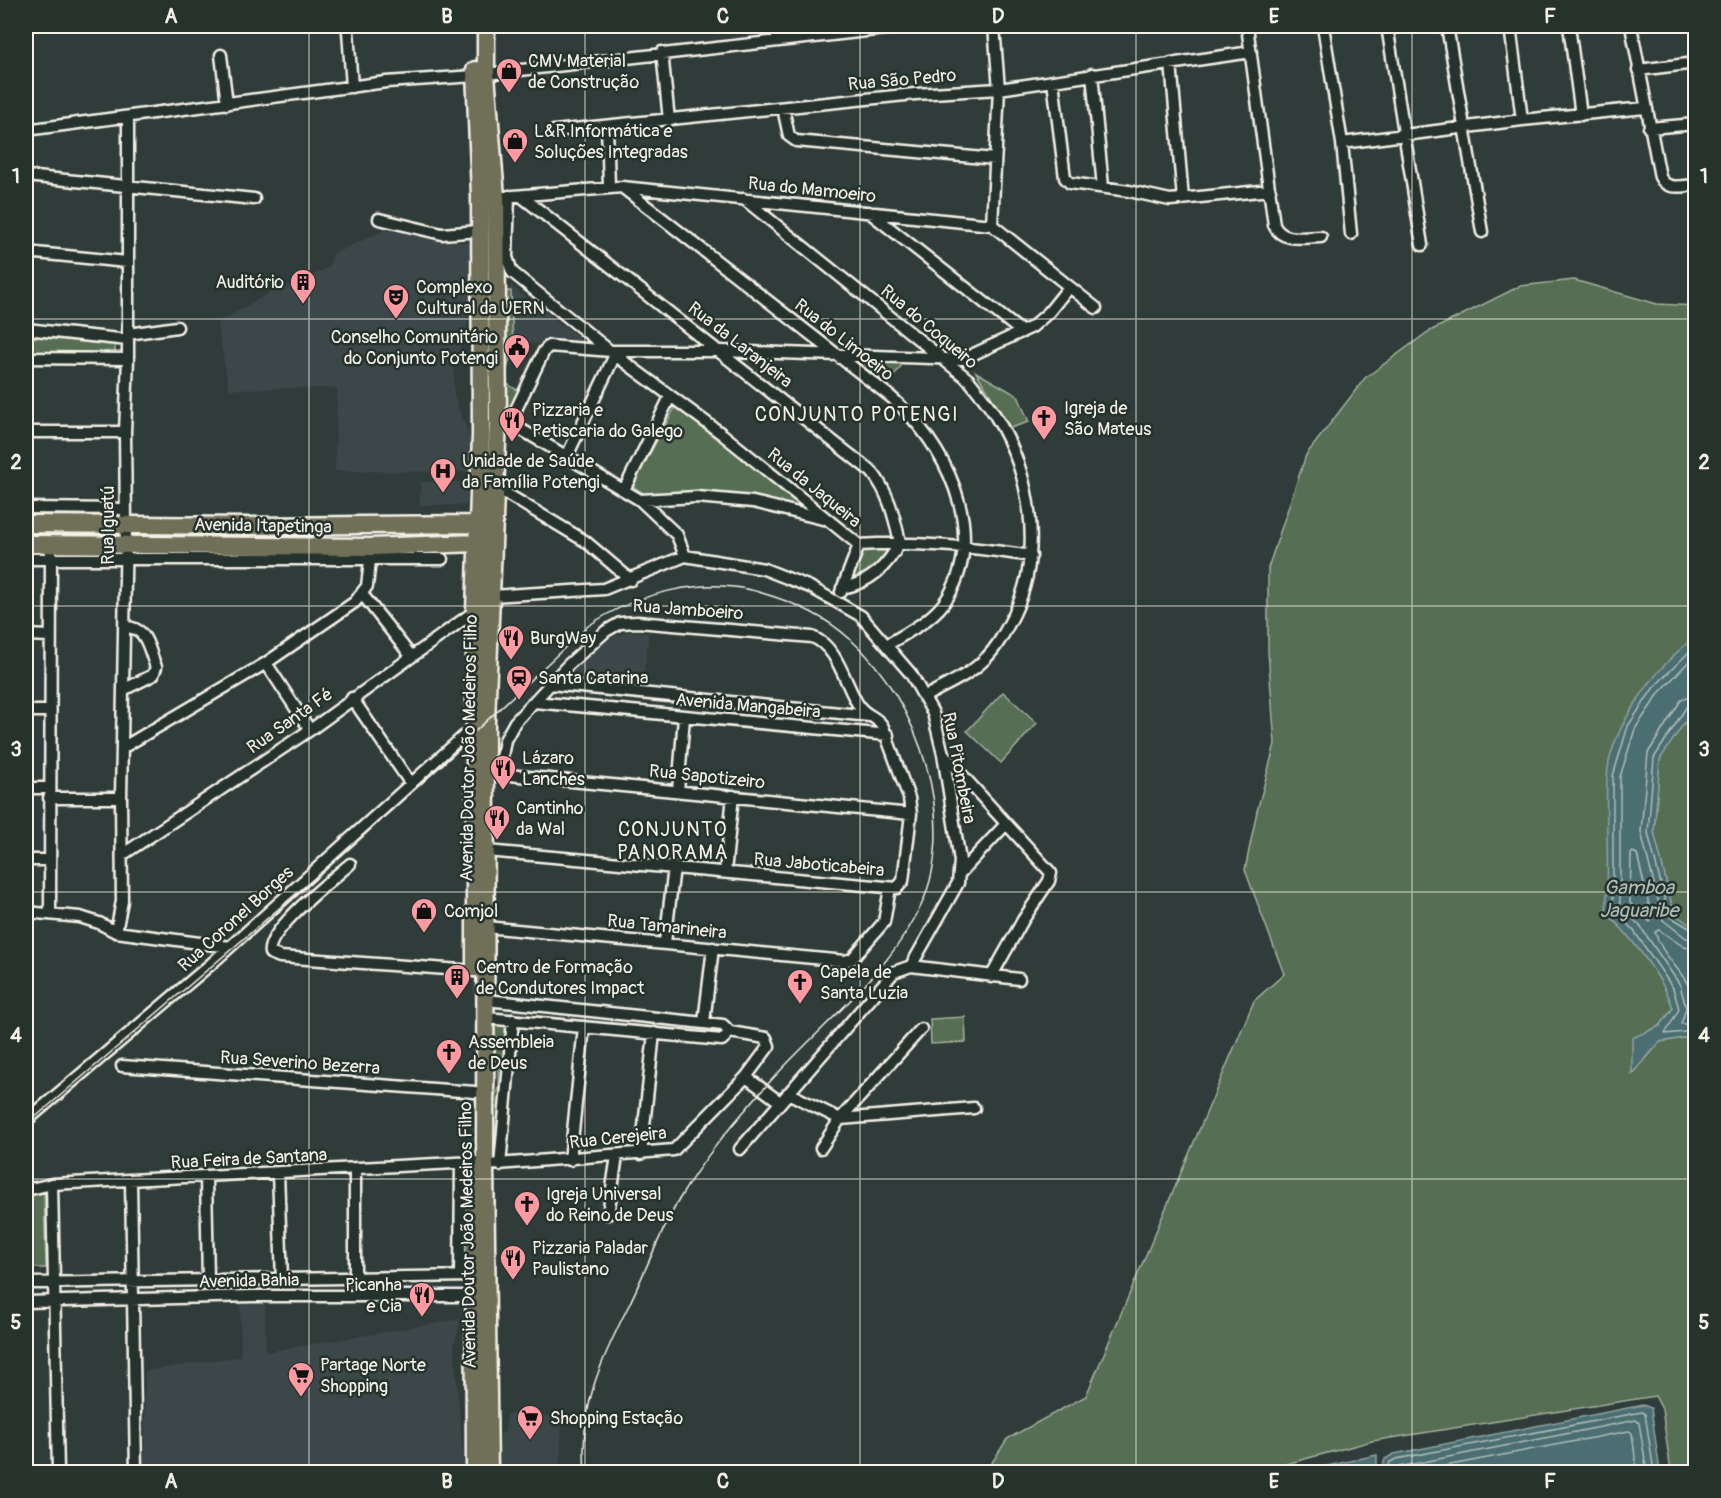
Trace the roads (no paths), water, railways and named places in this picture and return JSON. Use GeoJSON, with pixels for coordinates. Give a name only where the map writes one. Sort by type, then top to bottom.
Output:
{"type":"FeatureCollection","features":[{"type":"Feature","properties":{"kind":"main road","name":"Avenida Doutor João Medeiros Filho"},"geometry":{"type":"LineString","coordinates":[[475,26],[502,197],[496,218],[496,333],[504,420],[495,492],[487,528]]}},
{"type":"Feature","properties":{"kind":"main road","name":"Avenida Doutor João Medeiros Filho"},"geometry":{"type":"LineString","coordinates":[[486,26],[481,75],[478,158],[481,435],[487,528],[484,568],[475,611],[475,1092],[489,1345],[489,1473]]}},
{"type":"Feature","properties":{"kind":"main road"},"geometry":{"type":"LineString","coordinates":[[478,158],[487,160],[491,201],[496,218]]}},
{"type":"Feature","properties":{"kind":"main road"},"geometry":{"type":"LineString","coordinates":[[480,275],[487,290],[488,325],[490,331],[496,333]]}},
{"type":"Feature","properties":{"kind":"main road","name":"Avenida Itapetinga"},"geometry":{"type":"LineString","coordinates":[[26,524],[126,516],[229,526],[487,528]]}},
{"type":"Feature","properties":{"kind":"main road"},"geometry":{"type":"LineString","coordinates":[[229,526],[229,546]]}},
{"type":"Feature","properties":{"kind":"main road"},"geometry":{"type":"LineString","coordinates":[[249,526],[249,546]]}},
{"type":"Feature","properties":{"kind":"main road"},"geometry":{"type":"LineString","coordinates":[[477,543],[487,528]]}},
{"type":"Feature","properties":{"kind":"main road","name":"Avenida Doutor João Medeiros Filho"},"geometry":{"type":"LineString","coordinates":[[475,1473],[473,1296],[467,1276],[480,1164],[486,1018],[487,851],[493,774],[491,596],[477,543]]}},
{"type":"Feature","properties":{"kind":"main road","name":"Avenida Itapetinga"},"geometry":{"type":"LineString","coordinates":[[26,544],[51,552],[126,544],[249,546],[371,554],[443,551],[477,543]]}},
{"type":"Feature","properties":{"kind":"main road"},"geometry":{"type":"LineString","coordinates":[[443,551],[468,555],[484,568]]}},
{"type":"Feature","properties":{"kind":"main road"},"geometry":{"type":"LineString","coordinates":[[467,1276],[480,1278],[483,1283],[484,1331],[489,1345]]}},
{"type":"Feature","properties":{"kind":"main road"},"geometry":{"type":"LineString","coordinates":[[474,1334],[479,1344],[480,1385],[489,1387]]}},
{"type":"Feature","properties":{"kind":"street"},"geometry":{"type":"LineString","coordinates":[[776,26],[778,40]]}},
{"type":"Feature","properties":{"kind":"street"},"geometry":{"type":"LineString","coordinates":[[26,130],[352,87],[481,75],[662,52],[911,26]]}},
{"type":"Feature","properties":{"kind":"street"},"geometry":{"type":"LineString","coordinates":[[993,26],[999,89],[992,225],[1096,308]]}},
{"type":"Feature","properties":{"kind":"street"},"geometry":{"type":"LineString","coordinates":[[1247,26],[1274,225],[1279,233],[1287,238],[1322,237]]}},
{"type":"Feature","properties":{"kind":"street"},"geometry":{"type":"LineString","coordinates":[[1323,26],[1342,143],[1352,234]]}},
{"type":"Feature","properties":{"kind":"street"},"geometry":{"type":"LineString","coordinates":[[1387,26],[1422,245]]}},
{"type":"Feature","properties":{"kind":"street"},"geometry":{"type":"LineString","coordinates":[[1447,26],[1482,232]]}},
{"type":"Feature","properties":{"kind":"street"},"geometry":{"type":"LineString","coordinates":[[1510,26],[1522,120]]}},
{"type":"Feature","properties":{"kind":"street"},"geometry":{"type":"LineString","coordinates":[[1569,26],[1581,115]]}},
{"type":"Feature","properties":{"kind":"street"},"geometry":{"type":"LineString","coordinates":[[1631,26],[1645,108],[1662,182],[1673,187],[1695,185]]}},
{"type":"Feature","properties":{"kind":"street"},"geometry":{"type":"LineString","coordinates":[[348,31],[352,87]]}},
{"type":"Feature","properties":{"kind":"street"},"geometry":{"type":"LineString","coordinates":[[662,52],[669,120]]}},
{"type":"Feature","properties":{"kind":"street","name":"Rua São Pedro"},"geometry":{"type":"LineString","coordinates":[[554,131],[999,89],[1251,52]]}},
{"type":"Feature","properties":{"kind":"street"},"geometry":{"type":"LineString","coordinates":[[220,55],[227,104]]}},
{"type":"Feature","properties":{"kind":"street"},"geometry":{"type":"LineString","coordinates":[[1171,63],[1183,199]]}},
{"type":"Feature","properties":{"kind":"street"},"geometry":{"type":"LineString","coordinates":[[1638,70],[1695,63]]}},
{"type":"Feature","properties":{"kind":"street"},"geometry":{"type":"LineString","coordinates":[[1092,74],[1103,187]]}},
{"type":"Feature","properties":{"kind":"street"},"geometry":{"type":"LineString","coordinates":[[1053,81],[1064,173],[1070,183],[1156,198],[1183,199],[1270,190]]}},
{"type":"Feature","properties":{"kind":"street"},"geometry":{"type":"LineString","coordinates":[[783,108],[789,136],[796,141],[995,159]]}},
{"type":"Feature","properties":{"kind":"street"},"geometry":{"type":"LineString","coordinates":[[1342,143],[1522,120],[1645,108]]}},
{"type":"Feature","properties":{"kind":"street","name":"Rua Iguatú"},"geometry":{"type":"LineString","coordinates":[[116,932],[122,901],[125,432],[128,359],[126,186],[128,117]]}},
{"type":"Feature","properties":{"kind":"street"},"geometry":{"type":"LineString","coordinates":[[1649,128],[1695,124]]}},
{"type":"Feature","properties":{"kind":"street"},"geometry":{"type":"LineString","coordinates":[[607,126],[609,186]]}},
{"type":"Feature","properties":{"kind":"street"},"geometry":{"type":"LineString","coordinates":[[26,176],[254,199]]}},
{"type":"Feature","properties":{"kind":"street","name":"Rua do Mamoeiro"},"geometry":{"type":"LineString","coordinates":[[502,197],[609,186],[992,225]]}},
{"type":"Feature","properties":{"kind":"street","name":"Rua do Limoeiro"},"geometry":{"type":"LineString","coordinates":[[622,187],[891,397],[914,417],[928,435],[950,474],[965,546],[958,577],[948,598],[925,621],[887,645]]}},
{"type":"Feature","properties":{"kind":"street","name":"Rua da Laranjeira"},"geometry":{"type":"LineString","coordinates":[[521,196],[872,472],[890,501],[900,542]]}},
{"type":"Feature","properties":{"kind":"street","name":"Rua da Jaqueira"},"geometry":{"type":"LineString","coordinates":[[502,197],[510,270],[613,353],[722,434],[859,545],[900,542],[965,546],[1031,556]]}},
{"type":"Feature","properties":{"kind":"street","name":"Rua do Coqueiro"},"geometry":{"type":"LineString","coordinates":[[744,199],[969,380],[996,416],[1021,474],[1028,504],[1031,556],[1017,608],[998,643],[985,660],[926,696]]}},
{"type":"Feature","properties":{"kind":"street"},"geometry":{"type":"LineString","coordinates":[[869,212],[1022,332]]}},
{"type":"Feature","properties":{"kind":"street"},"geometry":{"type":"LineString","coordinates":[[379,219],[442,234],[479,231]]}},
{"type":"Feature","properties":{"kind":"street"},"geometry":{"type":"LineString","coordinates":[[26,252],[127,262]]}},
{"type":"Feature","properties":{"kind":"street"},"geometry":{"type":"LineString","coordinates":[[491,596],[604,590],[685,556],[677,535],[640,500],[504,420],[549,346],[613,353],[721,351],[963,359],[1022,332],[1049,312],[1069,287]]}},
{"type":"Feature","properties":{"kind":"street"},"geometry":{"type":"LineString","coordinates":[[26,329],[128,337],[177,327]]}},
{"type":"Feature","properties":{"kind":"street"},"geometry":{"type":"LineString","coordinates":[[567,456],[613,353]]}},
{"type":"Feature","properties":{"kind":"street"},"geometry":{"type":"LineString","coordinates":[[26,358],[128,359]]}},
{"type":"Feature","properties":{"kind":"street"},"geometry":{"type":"LineString","coordinates":[[624,490],[670,397]]}},
{"type":"Feature","properties":{"kind":"street"},"geometry":{"type":"LineString","coordinates":[[26,432],[125,432]]}},
{"type":"Feature","properties":{"kind":"street"},"geometry":{"type":"LineString","coordinates":[[495,492],[585,541],[631,580]]}},
{"type":"Feature","properties":{"kind":"street"},"geometry":{"type":"LineString","coordinates":[[640,500],[697,497],[753,501],[828,521]]}},
{"type":"Feature","properties":{"kind":"street","name":"Avenida Itapetinga"},"geometry":{"type":"LineString","coordinates":[[26,508],[126,516]]}},
{"type":"Feature","properties":{"kind":"street"},"geometry":{"type":"LineString","coordinates":[[842,588],[855,586],[878,572],[900,542]]}},
{"type":"Feature","properties":{"kind":"street"},"geometry":{"type":"LineString","coordinates":[[837,601],[859,545]]}},
{"type":"Feature","properties":{"kind":"street"},"geometry":{"type":"LineString","coordinates":[[50,914],[51,552]]}},
{"type":"Feature","properties":{"kind":"street","name":"Avenida Itapetinga"},"geometry":{"type":"LineString","coordinates":[[26,560],[51,552],[125,561],[371,554]]}},
{"type":"Feature","properties":{"kind":"street"},"geometry":{"type":"LineString","coordinates":[[122,748],[266,663],[355,602],[362,594],[370,574],[371,554]]}},
{"type":"Feature","properties":{"kind":"street","name":"Rua Pitombeira"},"geometry":{"type":"LineString","coordinates":[[685,556],[764,569],[837,601],[861,616],[887,645],[926,696],[933,713],[943,754],[960,873]]}},
{"type":"Feature","properties":{"kind":"street"},"geometry":{"type":"LineString","coordinates":[[362,594],[411,656]]}},
{"type":"Feature","properties":{"kind":"street","name":"Rua Santa Fé"},"geometry":{"type":"LineString","coordinates":[[122,855],[310,730],[475,611]]}},
{"type":"Feature","properties":{"kind":"street","name":"Rua Jamboeiro"},"geometry":{"type":"LineString","coordinates":[[493,774],[507,734],[550,684],[584,650],[620,622],[812,637],[821,642],[844,674],[858,705],[870,716]]}},
{"type":"Feature","properties":{"kind":"street"},"geometry":{"type":"LineString","coordinates":[[123,690],[153,675],[156,667],[141,630],[135,626],[124,627]]}},
{"type":"Feature","properties":{"kind":"street"},"geometry":{"type":"LineString","coordinates":[[26,635],[50,636]]}},
{"type":"Feature","properties":{"kind":"street"},"geometry":{"type":"LineString","coordinates":[[266,663],[310,730]]}},
{"type":"Feature","properties":{"kind":"street","name":"Avenida Mangabeira"},"geometry":{"type":"LineString","coordinates":[[550,684],[870,716]]}},
{"type":"Feature","properties":{"kind":"street"},"geometry":{"type":"LineString","coordinates":[[352,698],[411,784]]}},
{"type":"Feature","properties":{"kind":"street","name":"Avenida Mangabeira"},"geometry":{"type":"LineString","coordinates":[[534,702],[749,724],[888,735]]}},
{"type":"Feature","properties":{"kind":"street"},"geometry":{"type":"LineString","coordinates":[[749,724],[751,705]]}},
{"type":"Feature","properties":{"kind":"street"},"geometry":{"type":"LineString","coordinates":[[26,711],[49,711]]}},
{"type":"Feature","properties":{"kind":"street"},"geometry":{"type":"LineString","coordinates":[[870,716],[880,721],[888,735],[906,784],[910,814],[903,881],[894,888]]}},
{"type":"Feature","properties":{"kind":"street"},"geometry":{"type":"LineString","coordinates":[[678,791],[684,717]]}},
{"type":"Feature","properties":{"kind":"street","name":"Rua Coronel Borges"},"geometry":{"type":"LineString","coordinates":[[26,1121],[230,947],[464,736]]}},
{"type":"Feature","properties":{"kind":"street"},"geometry":{"type":"LineString","coordinates":[[943,754],[1006,824],[1050,868],[1049,881],[1023,920],[991,977]]}},
{"type":"Feature","properties":{"kind":"street","name":"Rua Sapotizeiro"},"geometry":{"type":"LineString","coordinates":[[493,774],[910,814]]}},
{"type":"Feature","properties":{"kind":"street"},"geometry":{"type":"LineString","coordinates":[[26,788],[49,793],[121,798]]}},
{"type":"Feature","properties":{"kind":"street"},"geometry":{"type":"LineString","coordinates":[[725,872],[733,796]]}},
{"type":"Feature","properties":{"kind":"street"},"geometry":{"type":"LineString","coordinates":[[911,966],[953,893],[960,873],[1006,824]]}},
{"type":"Feature","properties":{"kind":"street","name":"Rua Jaboticabeira"},"geometry":{"type":"LineString","coordinates":[[487,851],[894,888]]}},
{"type":"Feature","properties":{"kind":"street"},"geometry":{"type":"LineString","coordinates":[[26,860],[49,860]]}},
{"type":"Feature","properties":{"kind":"street"},"geometry":{"type":"LineString","coordinates":[[350,864],[289,919],[273,939],[270,953],[280,957],[475,970]]}},
{"type":"Feature","properties":{"kind":"street"},"geometry":{"type":"LineString","coordinates":[[665,943],[674,867]]}},
{"type":"Feature","properties":{"kind":"street","name":"Rua Tamarineira"},"geometry":{"type":"LineString","coordinates":[[486,927],[845,961],[852,959],[884,922],[894,888]]}},
{"type":"Feature","properties":{"kind":"street"},"geometry":{"type":"LineString","coordinates":[[26,912],[89,919],[116,932],[230,947]]}},
{"type":"Feature","properties":{"kind":"street"},"geometry":{"type":"LineString","coordinates":[[704,1022],[713,948]]}},
{"type":"Feature","properties":{"kind":"street"},"geometry":{"type":"LineString","coordinates":[[740,1149],[894,972],[911,966],[1018,979]]}},
{"type":"Feature","properties":{"kind":"street"},"geometry":{"type":"LineString","coordinates":[[486,1000],[704,1022],[723,1025],[730,1032],[722,1040],[486,1018]]}},
{"type":"Feature","properties":{"kind":"street"},"geometry":{"type":"LineString","coordinates":[[480,1164],[513,1020]]}},
{"type":"Feature","properties":{"kind":"street"},"geometry":{"type":"LineString","coordinates":[[570,1160],[584,1027]]}},
{"type":"Feature","properties":{"kind":"street"},"geometry":{"type":"LineString","coordinates":[[820,1148],[840,1119],[921,1029]]}},
{"type":"Feature","properties":{"kind":"street","name":"Rua Cerejeira"},"geometry":{"type":"LineString","coordinates":[[480,1164],[570,1160],[641,1154],[678,1148],[746,1077],[768,1049],[768,1039],[764,1037],[730,1032]]}},
{"type":"Feature","properties":{"kind":"street"},"geometry":{"type":"LineString","coordinates":[[641,1154],[654,1033]]}},
{"type":"Feature","properties":{"kind":"street","name":"Rua Severino Bezerra"},"geometry":{"type":"LineString","coordinates":[[122,1066],[475,1092]]}},
{"type":"Feature","properties":{"kind":"street"},"geometry":{"type":"LineString","coordinates":[[746,1077],[780,1102]]}},
{"type":"Feature","properties":{"kind":"street"},"geometry":{"type":"LineString","coordinates":[[788,1093],[840,1119],[974,1108]]}},
{"type":"Feature","properties":{"kind":"street"},"geometry":{"type":"LineString","coordinates":[[608,1214],[618,1156]]}},
{"type":"Feature","properties":{"kind":"street","name":"Rua Feira de Santana"},"geometry":{"type":"LineString","coordinates":[[26,1190],[52,1184],[480,1164]]}},
{"type":"Feature","properties":{"kind":"street"},"geometry":{"type":"LineString","coordinates":[[355,1170],[355,1277]]}},
{"type":"Feature","properties":{"kind":"street"},"geometry":{"type":"LineString","coordinates":[[278,1173],[282,1279]]}},
{"type":"Feature","properties":{"kind":"street"},"geometry":{"type":"LineString","coordinates":[[206,1177],[208,1280]]}},
{"type":"Feature","properties":{"kind":"street"},"geometry":{"type":"LineString","coordinates":[[131,1182],[136,1473]]}},
{"type":"Feature","properties":{"kind":"street"},"geometry":{"type":"LineString","coordinates":[[52,1184],[58,1473]]}},
{"type":"Feature","properties":{"kind":"street","name":"Avenida Bahia"},"geometry":{"type":"LineString","coordinates":[[26,1283],[467,1276]]}},
{"type":"Feature","properties":{"kind":"street","name":"Avenida Bahia"},"geometry":{"type":"LineString","coordinates":[[26,1302],[132,1301],[252,1296],[473,1296]]}},
{"type":"Feature","properties":{"kind":"water","name":"Gamboa Jaguaribe"},"geometry":{"type":"Polygon","coordinates":[[[1695,637],[1695,707],[1660,759],[1654,832],[1674,914],[1695,928],[1695,1036],[1660,1042],[1632,1074],[1632,1038],[1660,1026],[1673,1008],[1662,984],[1645,957],[1606,912],[1607,778],[1616,739],[1637,700],[1666,664],[1695,637]]]}},
{"type":"Feature","properties":{"kind":"water"},"geometry":{"type":"Polygon","coordinates":[[[1643,1405],[1651,1408],[1660,1472],[1381,1472],[1385,1459],[1394,1454],[1643,1405]]]}},
{"type":"Feature","properties":{"kind":"water"},"geometry":{"type":"Polygon","coordinates":[[[1377,1455],[1377,1472],[1300,1472],[1377,1455]]]}},
{"type":"Feature","properties":{"kind":"tram line"},"geometry":{"type":"LineString","coordinates":[[26,1125],[359,840],[588,626],[607,614],[649,596],[672,590],[717,586],[762,593],[820,617],[841,631],[875,665],[896,696],[914,730],[927,767],[934,805],[936,843],[930,880],[917,914],[884,963],[749,1105],[707,1157],[680,1198],[609,1346],[594,1386],[585,1426],[585,1472]]}},
{"type":"Feature","properties":{"kind":"place","name":"CMV Material de Construção"},"geometry":{"type":"Point","coordinates":[509,94]}},
{"type":"Feature","properties":{"kind":"place","name":"L&R Informática e Soluções Integradas"},"geometry":{"type":"Point","coordinates":[515,164]}},
{"type":"Feature","properties":{"kind":"place","name":"Auditório"},"geometry":{"type":"Point","coordinates":[303,305]}},
{"type":"Feature","properties":{"kind":"place","name":"Complexo Cultural da UERN"},"geometry":{"type":"Point","coordinates":[396,320]}},
{"type":"Feature","properties":{"kind":"place","name":"Conselho Comunitário do Conjunto Potengi"},"geometry":{"type":"Point","coordinates":[517,370]}},
{"type":"Feature","properties":{"kind":"place","name":"Igreja de São Mateus"},"geometry":{"type":"Point","coordinates":[1044,441]}},
{"type":"Feature","properties":{"kind":"place","name":"Pizzaria e Petiscaria do Galego"},"geometry":{"type":"Point","coordinates":[512,443]}},
{"type":"Feature","properties":{"kind":"place","name":"Unidade de Saúde da Família Potengi"},"geometry":{"type":"Point","coordinates":[443,494]}},
{"type":"Feature","properties":{"kind":"place","name":"BurgWay"},"geometry":{"type":"Point","coordinates":[511,661]}},
{"type":"Feature","properties":{"kind":"place","name":"Santa Catarina"},"geometry":{"type":"Point","coordinates":[519,701]}},
{"type":"Feature","properties":{"kind":"place","name":"Lázaro Lanches"},"geometry":{"type":"Point","coordinates":[503,791]}},
{"type":"Feature","properties":{"kind":"place","name":"Cantinho da Wal"},"geometry":{"type":"Point","coordinates":[497,841]}},
{"type":"Feature","properties":{"kind":"place","name":"Comjol"},"geometry":{"type":"Point","coordinates":[424,934]}},
{"type":"Feature","properties":{"kind":"place","name":"Centro de Formação de Condutores Impact"},"geometry":{"type":"Point","coordinates":[457,1000]}},
{"type":"Feature","properties":{"kind":"place","name":"Capela de Santa Luzia"},"geometry":{"type":"Point","coordinates":[800,1005]}},
{"type":"Feature","properties":{"kind":"place","name":"Assembleia de Deus"},"geometry":{"type":"Point","coordinates":[449,1075]}},
{"type":"Feature","properties":{"kind":"place","name":"Igreja Universal do Reino de Deus"},"geometry":{"type":"Point","coordinates":[527,1227]}},
{"type":"Feature","properties":{"kind":"place","name":"Pizzaria Paladar Paulistano"},"geometry":{"type":"Point","coordinates":[513,1281]}},
{"type":"Feature","properties":{"kind":"place","name":"Picanha e Cia"},"geometry":{"type":"Point","coordinates":[422,1318]}},
{"type":"Feature","properties":{"kind":"place","name":"Partage Norte Shopping"},"geometry":{"type":"Point","coordinates":[301,1398]}},
{"type":"Feature","properties":{"kind":"place","name":"Shopping Estação"},"geometry":{"type":"Point","coordinates":[530,1441]}},
{"type":"Feature","properties":{"kind":"district","name":"CONJUNTO POTENGI"},"geometry":{"type":"Point","coordinates":[857,414]}},
{"type":"Feature","properties":{"kind":"district","name":"CONJUNTO PANORAMA"},"geometry":{"type":"Point","coordinates":[673,840]}}]}
